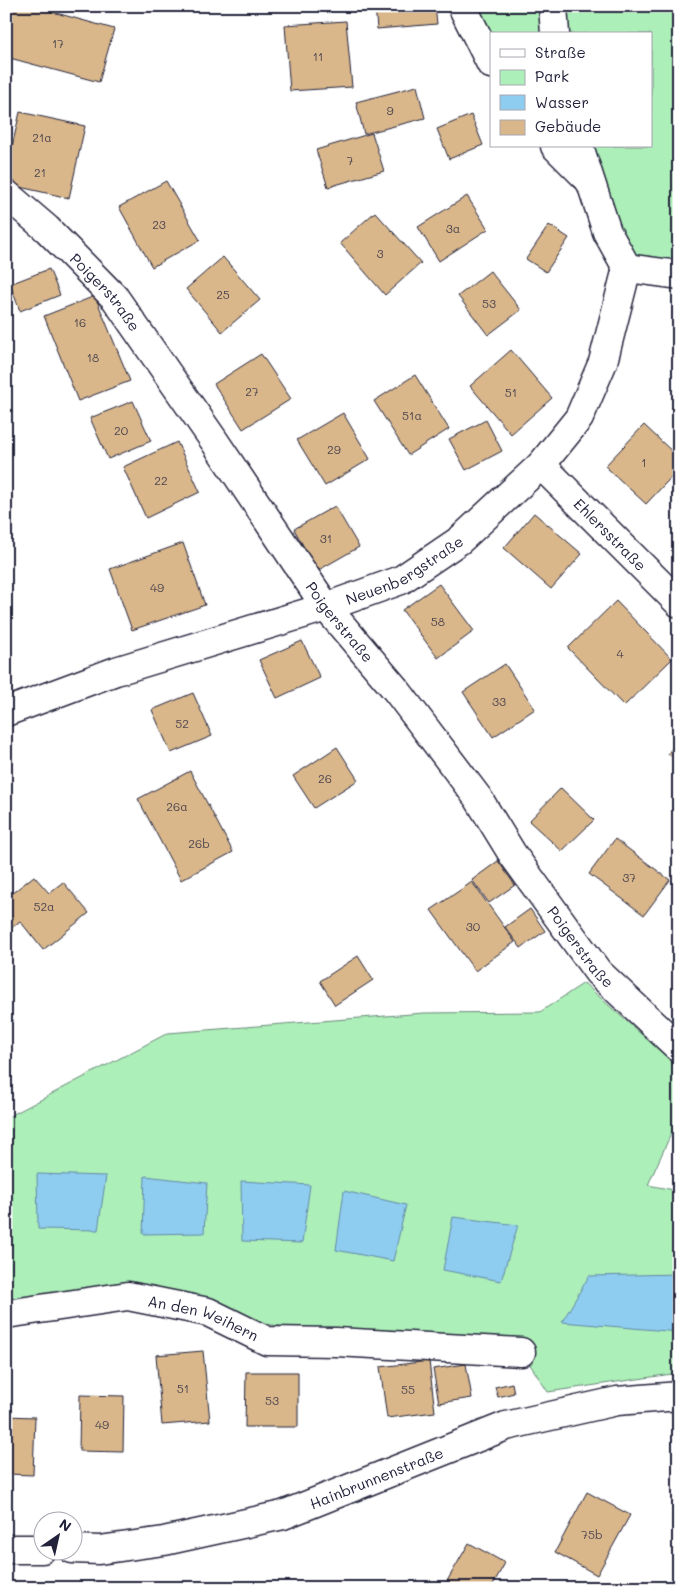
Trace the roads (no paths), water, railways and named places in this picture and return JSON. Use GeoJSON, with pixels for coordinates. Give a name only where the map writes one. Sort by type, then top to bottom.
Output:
{"type":"FeatureCollection","features":[{"type":"Feature","properties":{"kind":"street"},"geometry":{"type":"LineString","coordinates":[[462,6],[490,62]]}},
{"type":"Feature","properties":{"kind":"street"},"geometry":{"type":"LineString","coordinates":[[553,6],[555,32]]}},
{"type":"Feature","properties":{"kind":"street"},"geometry":{"type":"LineString","coordinates":[[557,148],[592,183]]}},
{"type":"Feature","properties":{"kind":"street"},"geometry":{"type":"LineString","coordinates":[[580,148],[607,232],[627,268],[679,275]]}},
{"type":"Feature","properties":{"kind":"street","name":"Poigerstraße"},"geometry":{"type":"LineString","coordinates":[[6,194],[47,229],[114,298],[213,439],[326,607],[397,691],[478,798],[513,855],[598,972],[679,1048]]}},
{"type":"Feature","properties":{"kind":"street","name":"Neuenbergstraße"},"geometry":{"type":"LineString","coordinates":[[6,712],[116,671],[326,607],[401,580],[460,540],[541,465],[579,418],[603,362],[627,268]]}},
{"type":"Feature","properties":{"kind":"street","name":"Ehlersstraße"},"geometry":{"type":"LineString","coordinates":[[541,465],[679,603]]}},
{"type":"Feature","properties":{"kind":"street","name":"An den Weihern"},"geometry":{"type":"LineString","coordinates":[[6,1314],[128,1296],[208,1312],[267,1341],[336,1342],[521,1352]]}},
{"type":"Feature","properties":{"kind":"street","name":"Hainbrunnenstraße"},"geometry":{"type":"LineString","coordinates":[[82,1550],[99,1550],[164,1542],[283,1515],[506,1426],[617,1401],[679,1396]]}},
{"type":"Feature","properties":{"kind":"street"},"geometry":{"type":"LineString","coordinates":[[6,1549],[32,1549]]}},
{"type":"Feature","properties":{"kind":"water"},"geometry":{"type":"Polygon","coordinates":[[[37,1174],[106,1176],[98,1230],[38,1229],[37,1174]]]}},
{"type":"Feature","properties":{"kind":"water"},"geometry":{"type":"Polygon","coordinates":[[[145,1176],[207,1183],[204,1233],[143,1234],[145,1176]]]}},
{"type":"Feature","properties":{"kind":"water"},"geometry":{"type":"Polygon","coordinates":[[[241,1181],[310,1185],[302,1243],[242,1241],[241,1181]]]}},
{"type":"Feature","properties":{"kind":"water"},"geometry":{"type":"Polygon","coordinates":[[[344,1191],[406,1205],[393,1261],[336,1250],[344,1191]]]}},
{"type":"Feature","properties":{"kind":"water"},"geometry":{"type":"Polygon","coordinates":[[[453,1217],[518,1225],[501,1281],[443,1270],[453,1217]]]}},
{"type":"Feature","properties":{"kind":"water"},"geometry":{"type":"Polygon","coordinates":[[[679,1274],[679,1332],[562,1322],[589,1276],[679,1274]]]}}]}
